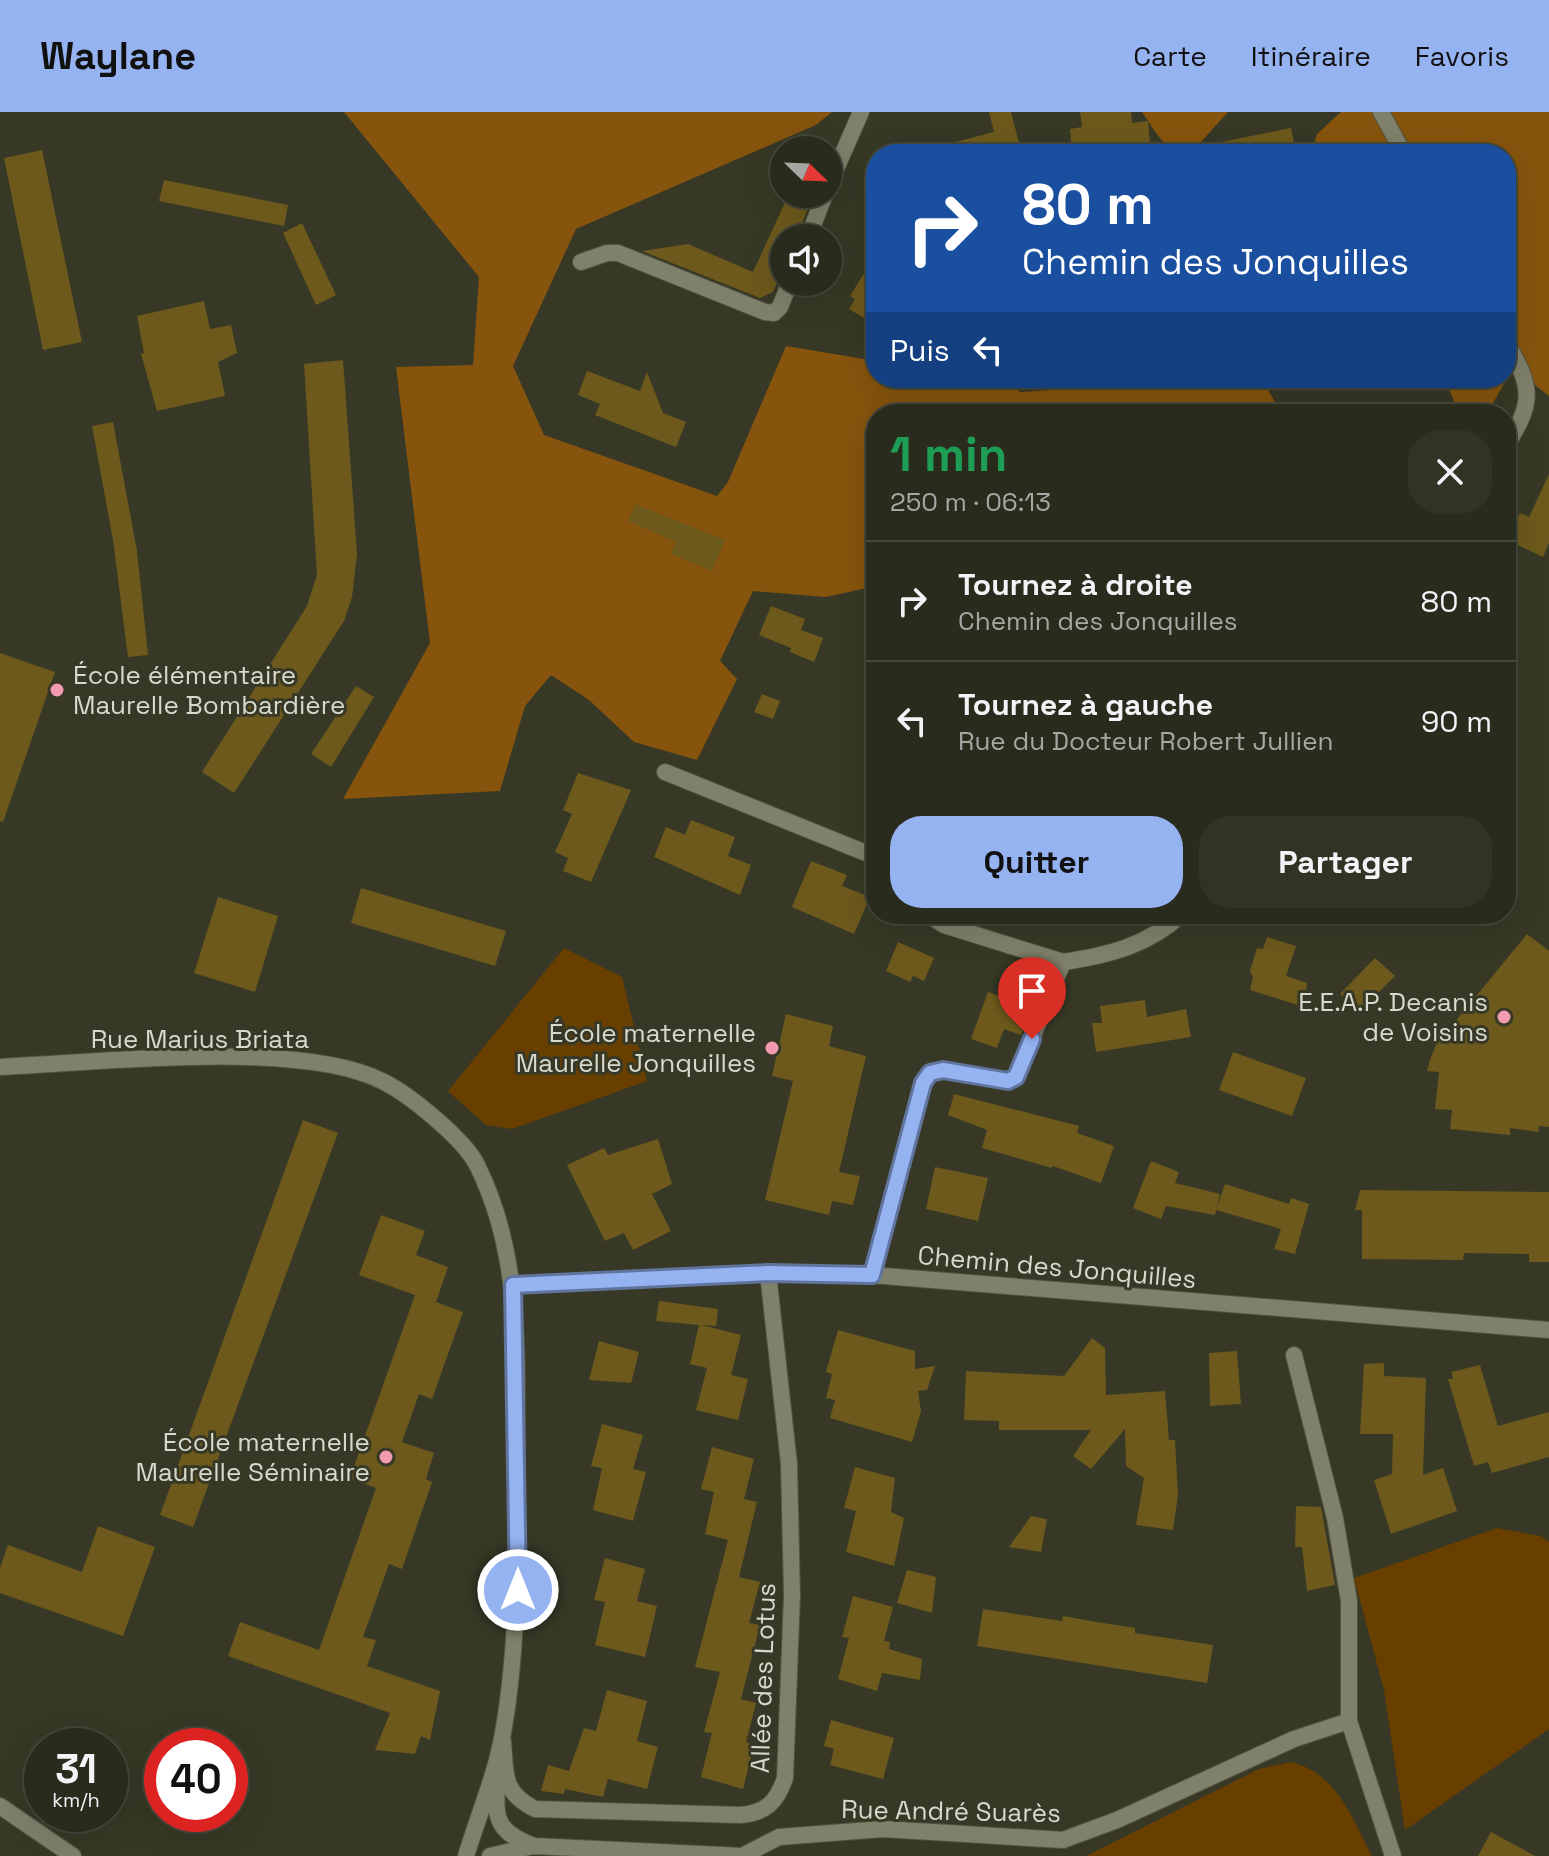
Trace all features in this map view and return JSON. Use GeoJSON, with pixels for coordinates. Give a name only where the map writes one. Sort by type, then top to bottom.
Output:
{"type":"FeatureCollection","features":[{"type":"Feature","properties":{"kind":"street"},"geometry":{"type":"LineString","coordinates":[[842,155],[861,112]]}},
{"type":"Feature","properties":{"kind":"street"},"geometry":{"type":"LineString","coordinates":[[1381,112],[1399,144]]}},
{"type":"Feature","properties":{"kind":"street"},"geometry":{"type":"LineString","coordinates":[[581,262],[607,253],[618,253],[765,312],[774,313],[784,296]]}},
{"type":"Feature","properties":{"kind":"street"},"geometry":{"type":"LineString","coordinates":[[1516,360],[1523,373],[1528,402],[1525,416],[1516,430]]}},
{"type":"Feature","properties":{"kind":"street"},"geometry":{"type":"LineString","coordinates":[[665,772],[866,853]]}},
{"type":"Feature","properties":{"kind":"street"},"geometry":{"type":"LineString","coordinates":[[942,924],[1063,962],[1106,956],[1139,945],[1168,924]]}},
{"type":"Feature","properties":{"kind":"street"},"geometry":{"type":"LineString","coordinates":[[872,1275],[923,1083],[930,1073],[943,1070],[1008,1081],[1016,1077],[1063,962]]}},
{"type":"Feature","properties":{"kind":"street","name":"Rue Marius Briata"},"geometry":{"type":"LineString","coordinates":[[0,1067],[250,1058],[325,1063],[379,1079],[400,1091],[466,1149],[477,1164],[503,1228],[513,1285],[518,1621],[503,1736],[466,1856]]}},
{"type":"Feature","properties":{"kind":"street","name":"Chemin des Jonquilles"},"geometry":{"type":"LineString","coordinates":[[513,1285],[768,1273],[872,1275],[1549,1330]]}},
{"type":"Feature","properties":{"kind":"street","name":"Allée des Lotus"},"geometry":{"type":"LineString","coordinates":[[503,1736],[507,1785],[517,1800],[535,1809],[740,1815],[758,1813],[779,1798],[785,1778],[792,1595],[789,1464],[768,1273]]}},
{"type":"Feature","properties":{"kind":"street"},"geometry":{"type":"LineString","coordinates":[[1294,1355],[1335,1518],[1349,1601],[1349,1721],[1393,1856]]}},
{"type":"Feature","properties":{"kind":"street","name":"Rue André Suarès"},"geometry":{"type":"LineString","coordinates":[[490,1856],[534,1846],[742,1856],[779,1837],[883,1829],[1063,1840],[1117,1820],[1294,1739],[1349,1721]]}},
{"type":"Feature","properties":{"kind":"street","name":"Rue André Suarès"},"geometry":{"type":"LineString","coordinates":[[503,1736],[495,1803],[498,1821],[509,1837],[534,1846]]}},
{"type":"Feature","properties":{"kind":"street"},"geometry":{"type":"LineString","coordinates":[[0,1806],[73,1856]]}},
{"type":"Feature","properties":{"kind":"shaded area"},"geometry":{"type":"Polygon","coordinates":[[[344,112],[832,112],[816,125],[791,136],[770,136],[770,145],[576,229],[513,366],[544,435],[717,496],[728,482],[786,346],[866,359],[866,388],[1017,388],[1020,392],[1083,388],[1267,388],[1276,404],[866,404],[866,588],[826,597],[753,591],[720,661],[737,679],[697,760],[634,742],[589,700],[551,675],[525,706],[500,791],[343,799],[430,643],[396,367],[473,365],[479,277],[344,112]]]}},
{"type":"Feature","properties":{"kind":"shaded area"},"geometry":{"type":"Polygon","coordinates":[[[1142,112],[1228,112],[1199,144],[1166,144],[1142,112]]]}},
{"type":"Feature","properties":{"kind":"shaded area"},"geometry":{"type":"Polygon","coordinates":[[[1341,112],[1549,112],[1549,396],[1516,370],[1516,144],[1314,144],[1317,134],[1341,112]]]}},
{"type":"Feature","properties":{"kind":"shaded area"},"geometry":{"type":"Polygon","coordinates":[[[1448,388],[1502,388],[1493,403],[1455,403],[1448,388]]]}},
{"type":"Feature","properties":{"kind":"shaded area"},"geometry":{"type":"Polygon","coordinates":[[[564,948],[622,977],[647,1081],[512,1129],[486,1125],[448,1091],[564,948]]]}},
{"type":"Feature","properties":{"kind":"shaded area"},"geometry":{"type":"Polygon","coordinates":[[[1497,1528],[1541,1536],[1549,1542],[1549,1729],[1405,1830],[1384,1690],[1354,1578],[1497,1528]]]}},
{"type":"Feature","properties":{"kind":"shaded area"},"geometry":{"type":"Polygon","coordinates":[[[1291,1762],[1307,1768],[1332,1787],[1350,1812],[1372,1856],[1086,1856],[1259,1769],[1291,1762]]]}},
{"type":"Feature","properties":{"kind":"building"},"geometry":{"type":"Polygon","coordinates":[[[989,112],[1011,112],[1019,144],[948,144],[994,132],[989,112]]]}},
{"type":"Feature","properties":{"kind":"building"},"geometry":{"type":"Polygon","coordinates":[[[1080,112],[1131,112],[1132,123],[1148,121],[1150,144],[1071,144],[1070,129],[1082,127],[1080,112]]]}},
{"type":"Feature","properties":{"kind":"building"},"geometry":{"type":"Polygon","coordinates":[[[1291,128],[1294,144],[1212,144],[1291,128]]]}},
{"type":"Feature","properties":{"kind":"building"},"geometry":{"type":"Polygon","coordinates":[[[42,150],[82,342],[43,350],[4,158],[42,150]]]}},
{"type":"Feature","properties":{"kind":"building"},"geometry":{"type":"Polygon","coordinates":[[[164,180],[288,205],[284,226],[159,201],[164,180]]]}},
{"type":"Feature","properties":{"kind":"building"},"geometry":{"type":"Polygon","coordinates":[[[782,208],[808,208],[802,224],[775,224],[782,208]]]}},
{"type":"Feature","properties":{"kind":"building"},"geometry":{"type":"Polygon","coordinates":[[[302,223],[336,295],[316,305],[283,233],[302,223]]]}},
{"type":"Feature","properties":{"kind":"building"},"geometry":{"type":"Polygon","coordinates":[[[770,235],[770,293],[760,298],[642,251],[688,244],[753,272],[770,235]]]}},
{"type":"Feature","properties":{"kind":"building"},"geometry":{"type":"Polygon","coordinates":[[[866,270],[866,319],[849,309],[855,299],[850,296],[866,270]]]}},
{"type":"Feature","properties":{"kind":"building"},"geometry":{"type":"Polygon","coordinates":[[[204,301],[210,329],[231,325],[237,353],[218,362],[225,396],[157,411],[141,354],[144,353],[137,316],[204,301]]]}},
{"type":"Feature","properties":{"kind":"building"},"geometry":{"type":"Polygon","coordinates":[[[343,360],[357,554],[352,597],[344,621],[234,793],[202,772],[307,606],[317,575],[304,364],[343,360]]]}},
{"type":"Feature","properties":{"kind":"building"},"geometry":{"type":"Polygon","coordinates":[[[587,371],[640,391],[647,372],[663,413],[686,422],[676,447],[595,415],[600,404],[578,395],[587,371]]]}},
{"type":"Feature","properties":{"kind":"building"},"geometry":{"type":"Polygon","coordinates":[[[113,422],[137,551],[148,655],[128,657],[113,540],[92,426],[113,422]]]}},
{"type":"Feature","properties":{"kind":"building"},"geometry":{"type":"Polygon","coordinates":[[[1549,474],[1549,543],[1543,557],[1516,544],[1516,521],[1520,513],[1529,517],[1549,474]]]}},
{"type":"Feature","properties":{"kind":"building"},"geometry":{"type":"Polygon","coordinates":[[[635,504],[725,540],[712,571],[671,554],[676,542],[628,521],[635,504]]]}},
{"type":"Feature","properties":{"kind":"building"},"geometry":{"type":"Polygon","coordinates":[[[771,606],[805,619],[801,630],[823,638],[814,662],[790,652],[791,648],[759,635],[771,606]]]}},
{"type":"Feature","properties":{"kind":"building"},"geometry":{"type":"Polygon","coordinates":[[[0,653],[55,672],[3,822],[0,821],[0,653]]]}},
{"type":"Feature","properties":{"kind":"building"},"geometry":{"type":"Polygon","coordinates":[[[356,686],[374,697],[331,767],[311,754],[356,686]]]}},
{"type":"Feature","properties":{"kind":"building"},"geometry":{"type":"Polygon","coordinates":[[[762,694],[780,701],[773,719],[754,712],[762,694]]]}},
{"type":"Feature","properties":{"kind":"building"},"geometry":{"type":"Polygon","coordinates":[[[578,773],[631,790],[591,882],[563,871],[568,858],[555,852],[572,814],[563,810],[578,773]]]}},
{"type":"Feature","properties":{"kind":"building"},"geometry":{"type":"Polygon","coordinates":[[[691,820],[735,837],[728,856],[751,865],[740,895],[654,857],[666,827],[685,835],[691,820]]]}},
{"type":"Feature","properties":{"kind":"building"},"geometry":{"type":"Polygon","coordinates":[[[811,861],[847,875],[842,886],[866,895],[866,906],[854,934],[792,907],[811,861]]]}},
{"type":"Feature","properties":{"kind":"building"},"geometry":{"type":"Polygon","coordinates":[[[361,888],[506,931],[495,966],[351,923],[361,888]]]}},
{"type":"Feature","properties":{"kind":"building"},"geometry":{"type":"Polygon","coordinates":[[[218,897],[278,916],[255,992],[194,973],[218,897]]]}},
{"type":"Feature","properties":{"kind":"building","name":"E.E.A.P. Decanis de Voisins"},"geometry":{"type":"Polygon","coordinates":[[[1527,934],[1549,951],[1549,1127],[1539,1126],[1538,1132],[1510,1128],[1510,1135],[1450,1129],[1452,1110],[1435,1109],[1439,1072],[1427,1071],[1431,1057],[1436,1045],[1527,934]]]}},
{"type":"Feature","properties":{"kind":"building"},"geometry":{"type":"Polygon","coordinates":[[[1267,937],[1296,946],[1286,976],[1307,983],[1304,1007],[1250,990],[1253,977],[1250,971],[1257,948],[1263,949],[1267,937]]]}},
{"type":"Feature","properties":{"kind":"building"},"geometry":{"type":"Polygon","coordinates":[[[898,942],[934,958],[924,981],[913,976],[910,982],[886,971],[898,942]]]}},
{"type":"Feature","properties":{"kind":"building"},"geometry":{"type":"Polygon","coordinates":[[[1375,958],[1395,976],[1359,1012],[1340,994],[1375,958]]]}},
{"type":"Feature","properties":{"kind":"building"},"geometry":{"type":"Polygon","coordinates":[[[1020,988],[1038,994],[1021,1035],[1004,1029],[997,1048],[971,1039],[988,992],[1015,1002],[1020,988]]]}},
{"type":"Feature","properties":{"kind":"building"},"geometry":{"type":"Polygon","coordinates":[[[1145,1000],[1147,1017],[1186,1009],[1191,1037],[1096,1052],[1092,1023],[1102,1023],[1100,1006],[1145,1000]]]}},
{"type":"Feature","properties":{"kind":"building"},"geometry":{"type":"Polygon","coordinates":[[[786,1014],[833,1026],[829,1046],[866,1056],[839,1172],[860,1176],[853,1205],[832,1201],[829,1215],[765,1200],[793,1081],[772,1076],[786,1014]]]}},
{"type":"Feature","properties":{"kind":"building"},"geometry":{"type":"Polygon","coordinates":[[[1233,1052],[1306,1078],[1292,1116],[1219,1090],[1233,1052]]]}},
{"type":"Feature","properties":{"kind":"building"},"geometry":{"type":"Polygon","coordinates":[[[954,1094],[1079,1126],[1077,1133],[1114,1146],[1101,1183],[1053,1166],[982,1148],[987,1130],[948,1115],[954,1094]]]}},
{"type":"Feature","properties":{"kind":"building"},"geometry":{"type":"Polygon","coordinates":[[[303,1120],[338,1133],[193,1527],[160,1515],[303,1120]]]}},
{"type":"Feature","properties":{"kind":"building"},"geometry":{"type":"Polygon","coordinates":[[[658,1139],[672,1184],[652,1194],[671,1231],[633,1250],[624,1233],[605,1241],[567,1165],[604,1148],[608,1155],[658,1139]]]}},
{"type":"Feature","properties":{"kind":"building"},"geometry":{"type":"Polygon","coordinates":[[[1151,1161],[1179,1172],[1175,1183],[1220,1194],[1215,1215],[1166,1206],[1161,1219],[1133,1208],[1151,1161]]]}},
{"type":"Feature","properties":{"kind":"building"},"geometry":{"type":"Polygon","coordinates":[[[935,1167],[988,1178],[978,1221],[926,1209],[935,1167]]]}},
{"type":"Feature","properties":{"kind":"building"},"geometry":{"type":"Polygon","coordinates":[[[1225,1184],[1289,1204],[1291,1198],[1309,1204],[1295,1254],[1274,1249],[1281,1229],[1216,1210],[1225,1184]]]}},
{"type":"Feature","properties":{"kind":"building"},"geometry":{"type":"Polygon","coordinates":[[[1360,1190],[1549,1192],[1549,1262],[1529,1262],[1529,1254],[1464,1253],[1463,1260],[1362,1259],[1362,1210],[1355,1210],[1360,1190]]]}},
{"type":"Feature","properties":{"kind":"building"},"geometry":{"type":"Polygon","coordinates":[[[381,1215],[425,1231],[416,1255],[448,1267],[436,1302],[463,1312],[432,1399],[419,1394],[402,1442],[434,1453],[426,1479],[432,1482],[402,1569],[389,1564],[363,1637],[376,1640],[367,1666],[440,1691],[430,1740],[421,1736],[415,1754],[375,1750],[390,1713],[228,1656],[240,1622],[319,1650],[376,1488],[350,1478],[415,1295],[359,1275],[381,1215]]]}},
{"type":"Feature","properties":{"kind":"building"},"geometry":{"type":"Polygon","coordinates":[[[659,1301],[718,1309],[716,1326],[702,1325],[741,1335],[731,1375],[748,1379],[738,1420],[696,1410],[707,1368],[690,1364],[699,1325],[656,1321],[659,1301]]]}},
{"type":"Feature","properties":{"kind":"building"},"geometry":{"type":"Polygon","coordinates":[[[838,1330],[915,1351],[915,1369],[935,1366],[927,1390],[918,1391],[921,1411],[912,1442],[830,1418],[835,1400],[826,1398],[832,1374],[826,1372],[838,1330]]]}},
{"type":"Feature","properties":{"kind":"building"},"geometry":{"type":"Polygon","coordinates":[[[1092,1338],[1105,1348],[1106,1395],[1165,1391],[1169,1440],[1175,1440],[1178,1495],[1173,1530],[1136,1525],[1144,1478],[1126,1466],[1125,1429],[1091,1469],[1073,1456],[1091,1430],[999,1430],[999,1421],[964,1420],[966,1371],[1064,1376],[1092,1338]]]}},
{"type":"Feature","properties":{"kind":"building"},"geometry":{"type":"Polygon","coordinates":[[[599,1341],[639,1352],[631,1383],[589,1380],[599,1341]]]}},
{"type":"Feature","properties":{"kind":"building"},"geometry":{"type":"Polygon","coordinates":[[[1237,1351],[1241,1404],[1210,1406],[1209,1353],[1237,1351]]]}},
{"type":"Feature","properties":{"kind":"building"},"geometry":{"type":"Polygon","coordinates":[[[1384,1363],[1384,1376],[1426,1378],[1423,1475],[1443,1468],[1457,1511],[1391,1534],[1374,1480],[1392,1474],[1393,1434],[1360,1434],[1364,1364],[1384,1363]]]}},
{"type":"Feature","properties":{"kind":"building"},"geometry":{"type":"Polygon","coordinates":[[[1480,1365],[1498,1426],[1549,1412],[1549,1457],[1492,1473],[1488,1462],[1474,1466],[1448,1379],[1453,1379],[1451,1372],[1480,1365]]]}},
{"type":"Feature","properties":{"kind":"building"},"geometry":{"type":"Polygon","coordinates":[[[602,1424],[643,1435],[633,1469],[646,1472],[633,1521],[593,1510],[602,1468],[591,1466],[602,1424]]]}},
{"type":"Feature","properties":{"kind":"building"},"geometry":{"type":"Polygon","coordinates":[[[712,1447],[754,1459],[744,1499],[757,1502],[739,1577],[760,1582],[749,1623],[760,1625],[741,1699],[756,1703],[746,1742],[754,1745],[743,1789],[701,1777],[712,1733],[704,1732],[720,1672],[695,1667],[728,1540],[705,1534],[714,1492],[701,1489],[712,1447]]]}},
{"type":"Feature","properties":{"kind":"building"},"geometry":{"type":"Polygon","coordinates":[[[855,1467],[895,1478],[891,1512],[904,1518],[894,1566],[846,1552],[856,1511],[844,1508],[855,1467]]]}},
{"type":"Feature","properties":{"kind":"building"},"geometry":{"type":"Polygon","coordinates":[[[1296,1506],[1321,1507],[1335,1585],[1307,1591],[1302,1547],[1295,1547],[1296,1506]]]}},
{"type":"Feature","properties":{"kind":"building"},"geometry":{"type":"Polygon","coordinates":[[[1031,1516],[1047,1519],[1041,1552],[1009,1547],[1031,1516]]]}},
{"type":"Feature","properties":{"kind":"building"},"geometry":{"type":"Polygon","coordinates":[[[98,1526],[155,1547],[123,1636],[0,1593],[0,1568],[8,1545],[82,1572],[98,1526]]]}},
{"type":"Feature","properties":{"kind":"building"},"geometry":{"type":"Polygon","coordinates":[[[605,1558],[645,1569],[637,1601],[657,1606],[645,1657],[595,1645],[605,1602],[594,1600],[605,1558]]]}},
{"type":"Feature","properties":{"kind":"building"},"geometry":{"type":"Polygon","coordinates":[[[907,1570],[936,1577],[932,1613],[897,1603],[907,1570]]]}},
{"type":"Feature","properties":{"kind":"building"},"geometry":{"type":"Polygon","coordinates":[[[853,1596],[893,1607],[884,1641],[890,1642],[889,1649],[922,1659],[920,1680],[882,1673],[877,1691],[838,1679],[849,1638],[842,1637],[853,1596]]]}},
{"type":"Feature","properties":{"kind":"building"},"geometry":{"type":"Polygon","coordinates":[[[983,1609],[1062,1621],[1063,1616],[1135,1628],[1135,1633],[1213,1645],[1207,1683],[977,1646],[983,1609]]]}},
{"type":"Feature","properties":{"kind":"building"},"geometry":{"type":"Polygon","coordinates":[[[607,1690],[647,1701],[637,1741],[658,1747],[647,1789],[608,1779],[603,1797],[565,1789],[564,1794],[541,1791],[548,1765],[569,1771],[584,1728],[596,1731],[607,1690]]]}},
{"type":"Feature","properties":{"kind":"building"},"geometry":{"type":"Polygon","coordinates":[[[831,1720],[894,1738],[883,1779],[830,1765],[834,1749],[824,1746],[831,1720]]]}},
{"type":"Feature","properties":{"kind":"building"},"geometry":{"type":"Polygon","coordinates":[[[1491,1832],[1535,1856],[1478,1856],[1491,1832]]]}},
{"type":"Feature","properties":{"kind":"place","name":"École élémentaire Maurelle Bombardière"},"geometry":{"type":"Point","coordinates":[57,690]}},
{"type":"Feature","properties":{"kind":"place","name":"E.E.A.P. Decanis de Voisins"},"geometry":{"type":"Point","coordinates":[1504,1017]}},
{"type":"Feature","properties":{"kind":"place","name":"École maternelle Maurelle Jonquilles"},"geometry":{"type":"Point","coordinates":[772,1048]}},
{"type":"Feature","properties":{"kind":"place","name":"École maternelle Maurelle Séminaire"},"geometry":{"type":"Point","coordinates":[386,1457]}},
{"type":"Feature","properties":{"kind":"route"},"geometry":{"type":"LineString","coordinates":[[518,1590],[513,1285],[768,1273],[872,1275],[923,1083],[930,1073],[943,1070],[1008,1081],[1016,1077],[1032,1039]]}}]}
